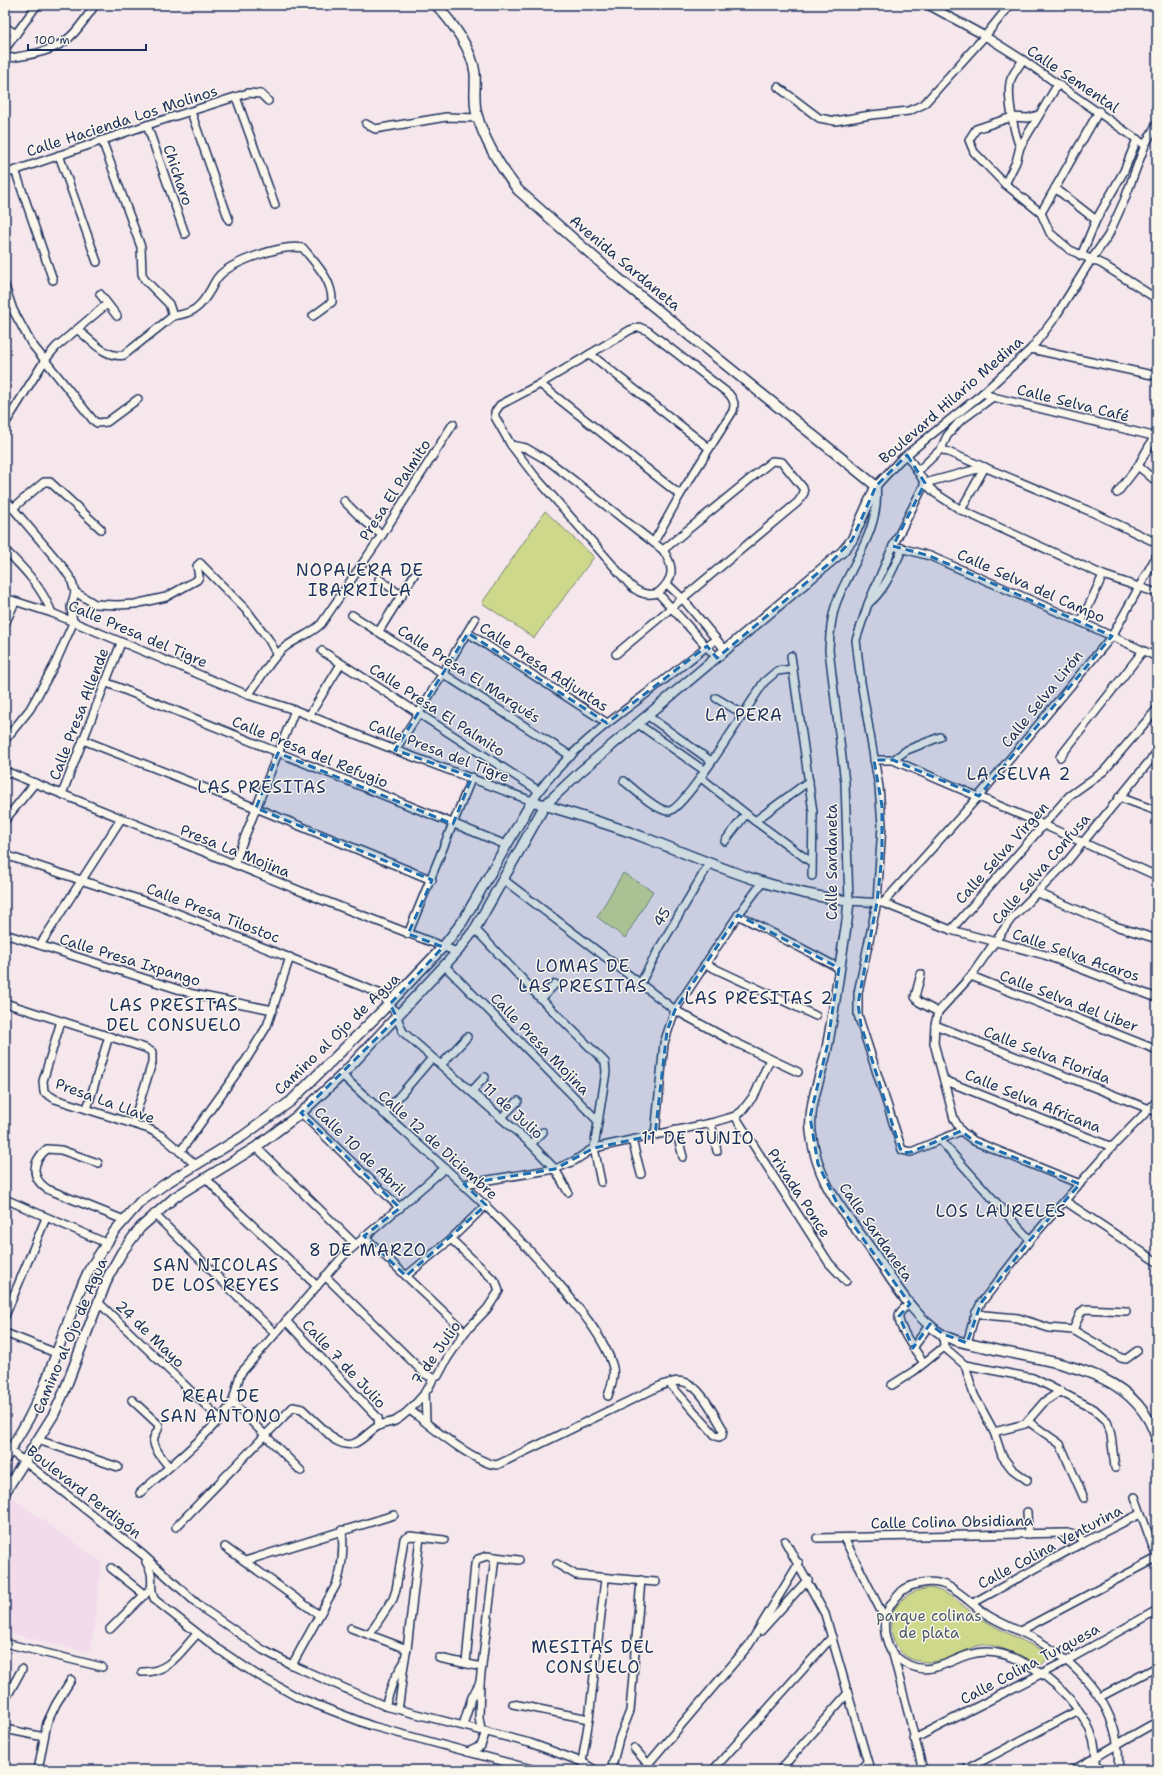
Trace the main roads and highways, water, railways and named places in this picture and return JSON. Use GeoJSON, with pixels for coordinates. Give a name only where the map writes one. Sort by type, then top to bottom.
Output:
{"type":"FeatureCollection","features":[{"type":"Feature","properties":{"kind":"district","name":"NOPALERA DE IBARRILLA"},"geometry":{"type":"Point","coordinates":[360,580]}},
{"type":"Feature","properties":{"kind":"district","name":"LA PERA"},"geometry":{"type":"Point","coordinates":[744,715]}},
{"type":"Feature","properties":{"kind":"district","name":"LA SELVA 2"},"geometry":{"type":"Point","coordinates":[1019,774]}},
{"type":"Feature","properties":{"kind":"district","name":"LAS PRESITAS"},"geometry":{"type":"Point","coordinates":[262,787]}},
{"type":"Feature","properties":{"kind":"district","name":"LOMAS DE LAS PRESITAS"},"geometry":{"type":"Point","coordinates":[583,976]}},
{"type":"Feature","properties":{"kind":"district","name":"LAS PRESITAS 2"},"geometry":{"type":"Point","coordinates":[759,998]}},
{"type":"Feature","properties":{"kind":"district","name":"LAS PRESITAS DEL CONSUELO"},"geometry":{"type":"Point","coordinates":[174,1015]}},
{"type":"Feature","properties":{"kind":"district","name":"11 DE JUNIO"},"geometry":{"type":"Point","coordinates":[698,1138]}},
{"type":"Feature","properties":{"kind":"district","name":"LOS LAURELES"},"geometry":{"type":"Point","coordinates":[1001,1211]}},
{"type":"Feature","properties":{"kind":"district","name":"8 DE MARZO"},"geometry":{"type":"Point","coordinates":[368,1250]}},
{"type":"Feature","properties":{"kind":"district","name":"SAN NICOLAS DE LOS REYES"},"geometry":{"type":"Point","coordinates":[216,1275]}},
{"type":"Feature","properties":{"kind":"district","name":"REAL DE SAN ANTONO"},"geometry":{"type":"Point","coordinates":[221,1406]}},
{"type":"Feature","properties":{"kind":"district","name":"MESITAS DEL CONSUELO"},"geometry":{"type":"Point","coordinates":[593,1657]}},
{"type":"Feature","properties":{"kind":"park label","name":"parque colinas de plata"},"geometry":{"type":"Point","coordinates":[929,1624]}}]}
